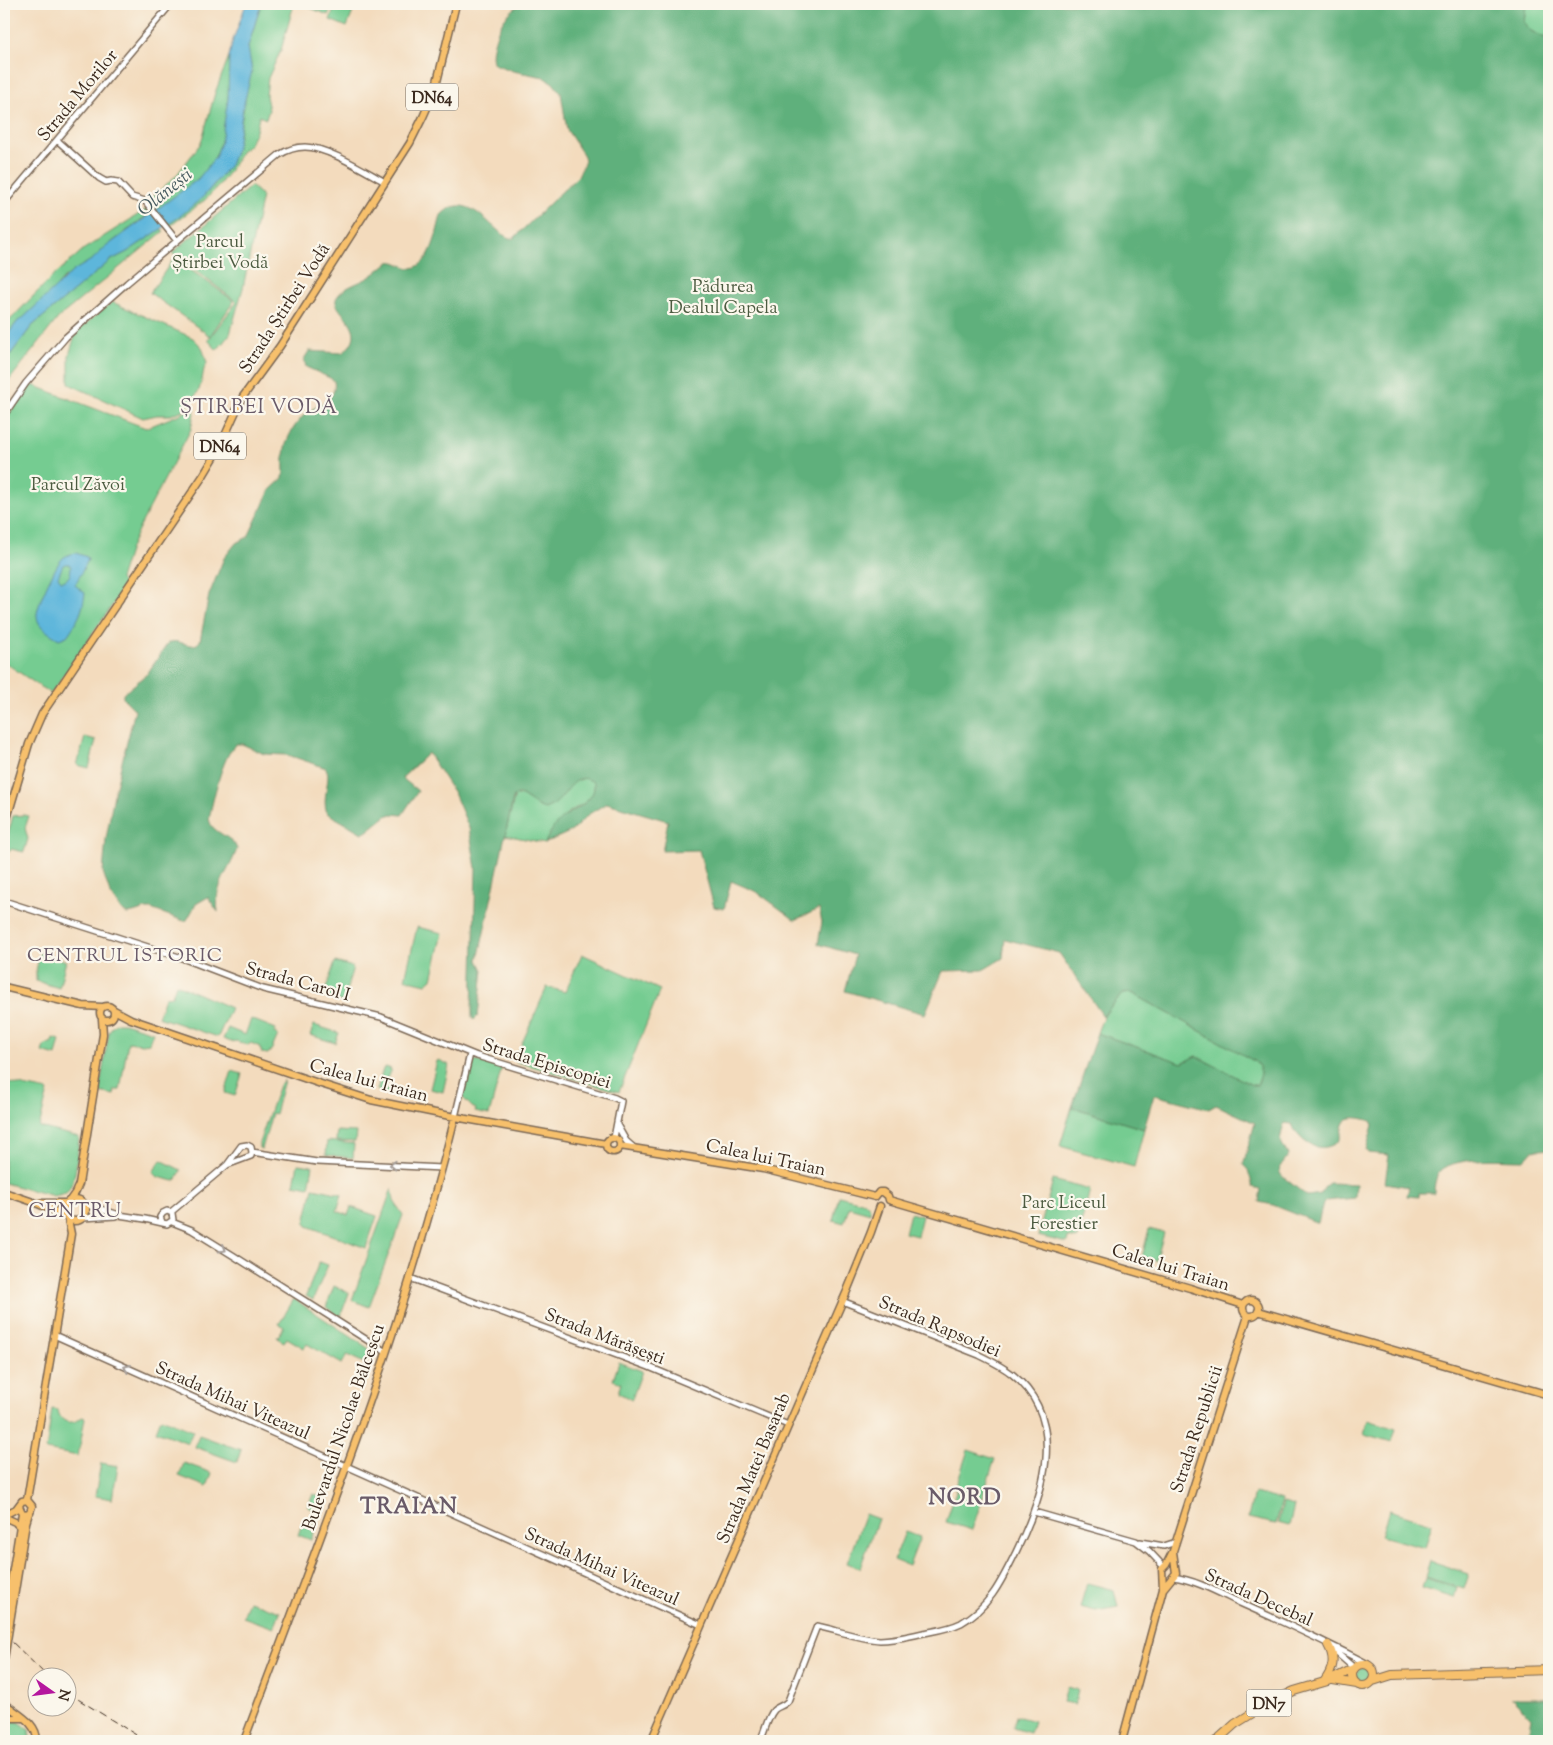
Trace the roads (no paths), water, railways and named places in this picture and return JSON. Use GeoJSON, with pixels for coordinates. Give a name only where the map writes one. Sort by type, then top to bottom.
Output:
{"type":"FeatureCollection","features":[{"type":"Feature","properties":{"kind":"highway"},"geometry":{"type":"LineString","coordinates":[[1327,1681],[1333,1663],[1328,1646]]}},
{"type":"Feature","properties":{"kind":"highway","name":"DN7"},"geometry":{"type":"LineString","coordinates":[[1216,1741],[1241,1720],[1267,1704],[1294,1691],[1327,1681],[1360,1664],[1392,1675]]}},
{"type":"Feature","properties":{"kind":"highway"},"geometry":{"type":"LineString","coordinates":[[1370,1666],[1375,1674],[1373,1681]]}},
{"type":"Feature","properties":{"kind":"highway"},"geometry":{"type":"LineString","coordinates":[[1353,1669],[1352,1679],[1356,1684]]}},
{"type":"Feature","properties":{"kind":"highway","name":"DN7"},"geometry":{"type":"LineString","coordinates":[[1327,1681],[1365,1686],[1373,1681],[1392,1675],[1549,1670]]}},
{"type":"Feature","properties":{"kind":"main road","name":"Strada Știrbei Vodă"},"geometry":{"type":"LineString","coordinates":[[4,829],[29,744],[42,714],[203,476],[218,451],[242,398],[280,346],[410,142],[432,99],[456,4]]}},
{"type":"Feature","properties":{"kind":"main road"},"geometry":{"type":"LineString","coordinates":[[4,987],[83,1006],[109,1006],[114,1010],[114,1015],[106,1019]]}},
{"type":"Feature","properties":{"kind":"main road"},"geometry":{"type":"LineString","coordinates":[[83,1006],[106,1019]]}},
{"type":"Feature","properties":{"kind":"main road"},"geometry":{"type":"LineString","coordinates":[[4,1516],[23,1511],[32,1506],[27,1500],[71,1234],[64,1209],[79,1184],[106,1019],[100,1011],[102,1007]]}},
{"type":"Feature","properties":{"kind":"main road","name":"Calea lui Traian"},"geometry":{"type":"LineString","coordinates":[[114,1010],[130,1019],[348,1093],[382,1102],[606,1144],[608,1150],[614,1152],[620,1146],[635,1148],[769,1171],[875,1197],[879,1192],[883,1192],[887,1194],[889,1200],[1243,1305]]}},
{"type":"Feature","properties":{"kind":"main road","name":"Calea lui Traian"},"geometry":{"type":"LineString","coordinates":[[106,1019],[130,1019]]}},
{"type":"Feature","properties":{"kind":"main road","name":"Bulevardul Nicolae Bălcescu"},"geometry":{"type":"LineString","coordinates":[[244,1741],[347,1466],[386,1352],[410,1278],[455,1117]]}},
{"type":"Feature","properties":{"kind":"main road"},"geometry":{"type":"LineString","coordinates":[[606,1144],[608,1140],[614,1138],[620,1141],[620,1146]]}},
{"type":"Feature","properties":{"kind":"main road"},"geometry":{"type":"LineString","coordinates":[[71,1234],[87,1210],[79,1184]]}},
{"type":"Feature","properties":{"kind":"main road"},"geometry":{"type":"LineString","coordinates":[[4,1192],[36,1203],[67,1217],[80,1220]]}},
{"type":"Feature","properties":{"kind":"main road"},"geometry":{"type":"LineString","coordinates":[[875,1197],[875,1202],[880,1206],[886,1204],[889,1200]]}},
{"type":"Feature","properties":{"kind":"main road"},"geometry":{"type":"LineString","coordinates":[[36,1203],[68,1202],[75,1198],[83,1202]]}},
{"type":"Feature","properties":{"kind":"main road","name":"Strada Matei Basarab"},"geometry":{"type":"LineString","coordinates":[[651,1741],[842,1301],[880,1206]]}},
{"type":"Feature","properties":{"kind":"main road","name":"Calea lui Traian"},"geometry":{"type":"LineString","coordinates":[[1248,1316],[1242,1310],[1243,1305],[1249,1300],[1255,1301],[1259,1306],[1258,1311],[1549,1395]]}},
{"type":"Feature","properties":{"kind":"main road"},"geometry":{"type":"LineString","coordinates":[[1248,1316],[1254,1316],[1258,1311]]}},
{"type":"Feature","properties":{"kind":"main road","name":"Strada Republicii"},"geometry":{"type":"LineString","coordinates":[[1122,1741],[1163,1589],[1162,1571],[1173,1551],[1248,1316]]}},
{"type":"Feature","properties":{"kind":"main road"},"geometry":{"type":"LineString","coordinates":[[4,1659],[23,1511],[20,1502],[27,1500]]}},
{"type":"Feature","properties":{"kind":"main road"},"geometry":{"type":"LineString","coordinates":[[4,1626],[18,1555],[23,1511]]}},
{"type":"Feature","properties":{"kind":"main road"},"geometry":{"type":"LineString","coordinates":[[4,1516],[16,1522],[20,1527]]}},
{"type":"Feature","properties":{"kind":"main road","name":"Strada Republicii"},"geometry":{"type":"LineString","coordinates":[[1163,1589],[1174,1574],[1173,1551]]}},
{"type":"Feature","properties":{"kind":"main road"},"geometry":{"type":"LineString","coordinates":[[1163,1575],[1166,1578],[1174,1574],[1170,1564],[1165,1566]]}},
{"type":"Feature","properties":{"kind":"main road"},"geometry":{"type":"LineString","coordinates":[[4,1704],[4,1716],[23,1718]]}},
{"type":"Feature","properties":{"kind":"main road"},"geometry":{"type":"LineString","coordinates":[[4,1704],[34,1728],[37,1741]]}},
{"type":"Feature","properties":{"kind":"street","name":"Strada Morilor"},"geometry":{"type":"LineString","coordinates":[[4,203],[171,4]]}},
{"type":"Feature","properties":{"kind":"street"},"geometry":{"type":"LineString","coordinates":[[57,140],[100,178],[106,182],[118,182],[132,197],[145,201],[177,241]]}},
{"type":"Feature","properties":{"kind":"street"},"geometry":{"type":"LineString","coordinates":[[4,415],[26,383],[66,337],[272,160],[292,149],[303,147],[320,150],[384,182]]}},
{"type":"Feature","properties":{"kind":"street","name":"Strada Carol I"},"geometry":{"type":"LineString","coordinates":[[4,901],[175,956],[263,989],[381,1017],[470,1054]]}},
{"type":"Feature","properties":{"kind":"street","name":"Strada Episcopiei"},"geometry":{"type":"LineString","coordinates":[[455,1117],[470,1054],[607,1095],[621,1101],[617,1125]]}},
{"type":"Feature","properties":{"kind":"street"},"geometry":{"type":"LineString","coordinates":[[614,1138],[617,1125]]}},
{"type":"Feature","properties":{"kind":"street"},"geometry":{"type":"LineString","coordinates":[[617,1125],[626,1141],[635,1148]]}},
{"type":"Feature","properties":{"kind":"street"},"geometry":{"type":"LineString","coordinates":[[146,1218],[161,1216],[164,1212],[171,1212],[227,1165],[240,1147],[245,1145],[251,1147],[251,1156],[227,1165]]}},
{"type":"Feature","properties":{"kind":"street"},"geometry":{"type":"LineString","coordinates":[[238,1152],[242,1158],[246,1158]]}},
{"type":"Feature","properties":{"kind":"street"},"geometry":{"type":"LineString","coordinates":[[252,1152],[317,1162],[442,1168]]}},
{"type":"Feature","properties":{"kind":"street"},"geometry":{"type":"LineString","coordinates":[[83,1202],[120,1215],[146,1218],[167,1224],[172,1222],[180,1224],[386,1352]]}},
{"type":"Feature","properties":{"kind":"street"},"geometry":{"type":"LineString","coordinates":[[171,1212],[174,1216],[172,1222]]}},
{"type":"Feature","properties":{"kind":"street"},"geometry":{"type":"LineString","coordinates":[[80,1220],[120,1215]]}},
{"type":"Feature","properties":{"kind":"street"},"geometry":{"type":"LineString","coordinates":[[161,1216],[162,1222]]}},
{"type":"Feature","properties":{"kind":"street","name":"Strada Mărășești"},"geometry":{"type":"LineString","coordinates":[[410,1278],[641,1364],[788,1425]]}},
{"type":"Feature","properties":{"kind":"street","name":"Strada Rapsodiei"},"geometry":{"type":"LineString","coordinates":[[760,1741],[773,1711],[788,1701],[817,1626],[880,1640],[952,1627],[980,1610],[992,1596],[1006,1572],[1034,1512],[1043,1478],[1047,1443],[1040,1412],[1034,1399],[1020,1381],[996,1363],[842,1301]]}},
{"type":"Feature","properties":{"kind":"street","name":"Strada Mihai Viteazul"},"geometry":{"type":"LineString","coordinates":[[54,1335],[701,1625]]}},
{"type":"Feature","properties":{"kind":"street"},"geometry":{"type":"LineString","coordinates":[[1034,1512],[1158,1546],[1176,1542]]}},
{"type":"Feature","properties":{"kind":"street"},"geometry":{"type":"LineString","coordinates":[[1136,1541],[1165,1566]]}},
{"type":"Feature","properties":{"kind":"street","name":"Strada Decebal"},"geometry":{"type":"LineString","coordinates":[[1174,1574],[1320,1640],[1370,1666]]}},
{"type":"Feature","properties":{"kind":"street","name":"Strada Decebal"},"geometry":{"type":"LineString","coordinates":[[1320,1640],[1353,1669]]}},
{"type":"Feature","properties":{"kind":"water"},"geometry":{"type":"Polygon","coordinates":[[[246,4],[261,4],[248,47],[252,71],[243,108],[237,147],[230,165],[203,197],[179,217],[127,252],[111,260],[32,326],[4,363],[4,339],[18,321],[73,271],[93,259],[107,246],[198,179],[216,156],[221,142],[228,99],[229,56],[246,4]]]}},
{"type":"Feature","properties":{"kind":"water"},"geometry":{"type":"Polygon","coordinates":[[[76,553],[87,557],[88,560],[75,585],[85,593],[84,599],[81,611],[74,625],[67,636],[59,639],[42,627],[38,621],[37,612],[46,587],[59,563],[65,557],[76,553]],[[69,564],[63,565],[58,577],[61,581],[66,580],[70,575],[71,567],[69,564]]]}},
{"type":"Feature","properties":{"kind":"railway"},"geometry":{"type":"LineString","coordinates":[[4,1634],[39,1668]]}},
{"type":"Feature","properties":{"kind":"railway"},"geometry":{"type":"LineString","coordinates":[[78,1699],[146,1741]]}},
{"type":"Feature","properties":{"kind":"district","name":"ȘTIRBEI VODĂ"},"geometry":{"type":"Point","coordinates":[259,406]}},
{"type":"Feature","properties":{"kind":"district","name":"CENTRUL ISTORIC"},"geometry":{"type":"Point","coordinates":[125,954]}},
{"type":"Feature","properties":{"kind":"district","name":"CENTRU"},"geometry":{"type":"Point","coordinates":[75,1210]}},
{"type":"Feature","properties":{"kind":"district","name":"NORD"},"geometry":{"type":"Point","coordinates":[965,1496]}},
{"type":"Feature","properties":{"kind":"district","name":"TRAIAN"},"geometry":{"type":"Point","coordinates":[409,1505]}},
{"type":"Feature","properties":{"kind":"water label","name":"Olănești"},"geometry":{"type":"Point","coordinates":[164,191]}},
{"type":"Feature","properties":{"kind":"park label","name":"Parcul Știrbei Vodă"},"geometry":{"type":"Point","coordinates":[220,251]}},
{"type":"Feature","properties":{"kind":"park label","name":"Pădurea Dealul Capela"},"geometry":{"type":"Point","coordinates":[723,296]}},
{"type":"Feature","properties":{"kind":"park label","name":"Parcul Zăvoi"},"geometry":{"type":"Point","coordinates":[78,484]}},
{"type":"Feature","properties":{"kind":"park label","name":"Parc Liceul Forestier"},"geometry":{"type":"Point","coordinates":[1064,1212]}}]}
